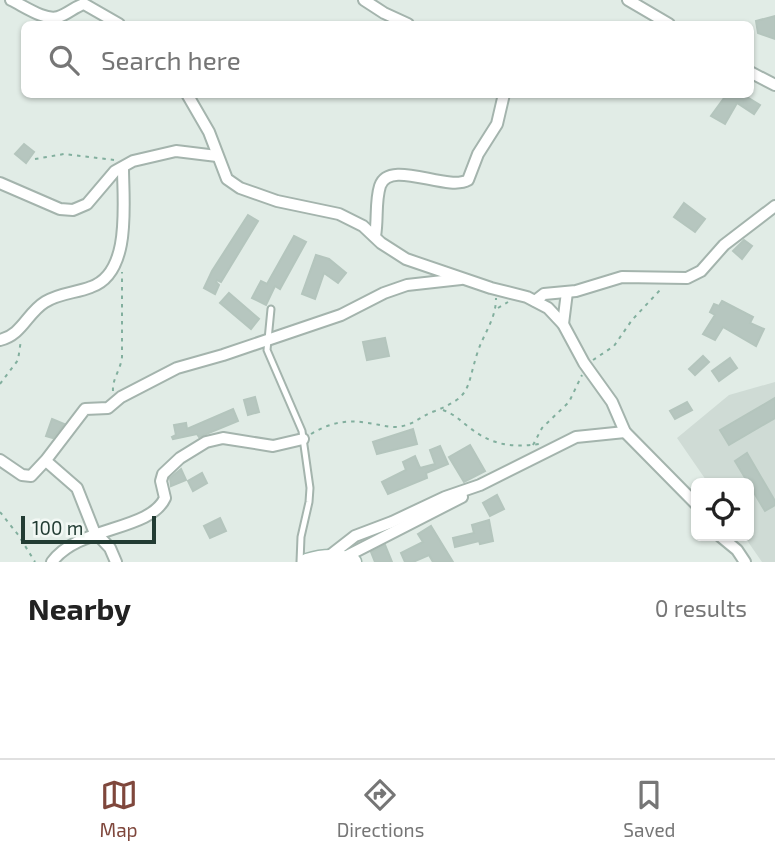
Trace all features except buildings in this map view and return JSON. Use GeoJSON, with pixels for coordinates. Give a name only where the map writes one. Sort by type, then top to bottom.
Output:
{"type":"FeatureCollection","features":[{"type":"Feature","properties":{"kind":"main road"},"geometry":{"type":"LineString","coordinates":[[307,562],[341,559]]}},
{"type":"Feature","properties":{"kind":"street"},"geometry":{"type":"LineString","coordinates":[[11,0],[48,18],[57,18],[84,4],[114,21]]}},
{"type":"Feature","properties":{"kind":"street"},"geometry":{"type":"LineString","coordinates":[[364,0],[401,21]]}},
{"type":"Feature","properties":{"kind":"street"},"geometry":{"type":"LineString","coordinates":[[628,0],[664,21]]}},
{"type":"Feature","properties":{"kind":"street"},"geometry":{"type":"LineString","coordinates":[[754,74],[775,85]]}},
{"type":"Feature","properties":{"kind":"street"},"geometry":{"type":"LineString","coordinates":[[189,98],[209,132],[228,180],[240,188],[277,201],[339,214],[363,226],[406,259],[535,301],[555,315],[563,324],[587,368],[612,402],[625,432],[691,499]]}},
{"type":"Feature","properties":{"kind":"street"},"geometry":{"type":"LineString","coordinates":[[375,236],[379,196],[384,179],[399,174],[454,184],[468,180],[478,154],[497,124],[503,98]]}},
{"type":"Feature","properties":{"kind":"street"},"geometry":{"type":"LineString","coordinates":[[0,183],[60,209],[74,210],[87,204],[120,167],[123,168],[133,161],[176,151],[217,156]]}},
{"type":"Feature","properties":{"kind":"street"},"geometry":{"type":"LineString","coordinates":[[0,340],[20,328],[46,301],[96,285],[114,266],[120,254],[124,211],[123,168]]}},
{"type":"Feature","properties":{"kind":"street"},"geometry":{"type":"LineString","coordinates":[[535,301],[544,293],[566,292],[622,277],[687,278],[701,271],[723,245],[775,206]]}},
{"type":"Feature","properties":{"kind":"street"},"geometry":{"type":"LineString","coordinates":[[0,460],[28,477],[46,461],[81,412],[86,409],[108,408],[177,368],[341,315],[384,293],[407,285],[463,279]]}},
{"type":"Feature","properties":{"kind":"street"},"geometry":{"type":"LineString","coordinates":[[563,324],[566,292]]}},
{"type":"Feature","properties":{"kind":"street"},"geometry":{"type":"LineString","coordinates":[[341,559],[355,536],[445,497],[480,485],[576,437],[625,432]]}},
{"type":"Feature","properties":{"kind":"street"},"geometry":{"type":"LineString","coordinates":[[52,562],[65,549],[95,533],[135,522],[160,506],[165,498],[161,481],[163,474],[180,458],[206,442],[223,438],[273,446],[303,439]]}},
{"type":"Feature","properties":{"kind":"street"},"geometry":{"type":"LineString","coordinates":[[46,461],[76,488],[95,533],[110,548],[116,562]]}},
{"type":"Feature","properties":{"kind":"street"},"geometry":{"type":"LineString","coordinates":[[726,541],[745,562]]}},
{"type":"Feature","properties":{"kind":"lane"},"geometry":{"type":"LineString","coordinates":[[271,309],[267,340],[270,359],[300,424],[310,494],[301,537],[300,562]]}},
{"type":"Feature","properties":{"kind":"path"},"geometry":{"type":"LineString","coordinates":[[35,159],[64,155],[133,161]]}},
{"type":"Feature","properties":{"kind":"path"},"geometry":{"type":"LineString","coordinates":[[116,402],[113,385],[121,366],[122,351],[120,254]]}},
{"type":"Feature","properties":{"kind":"path"},"geometry":{"type":"LineString","coordinates":[[533,445],[542,428],[569,402],[595,358],[614,346],[632,320],[656,294],[677,279]]}},
{"type":"Feature","properties":{"kind":"path"},"geometry":{"type":"LineString","coordinates":[[303,439],[322,428],[353,421],[395,427],[418,422],[458,400],[469,384],[478,350],[496,309],[496,298],[491,288]]}},
{"type":"Feature","properties":{"kind":"path"},"geometry":{"type":"LineString","coordinates":[[0,384],[19,356],[20,328]]}},
{"type":"Feature","properties":{"kind":"path"},"geometry":{"type":"LineString","coordinates":[[440,409],[501,445],[516,447],[543,443]]}},
{"type":"Feature","properties":{"kind":"path"},"geometry":{"type":"LineString","coordinates":[[0,512],[35,562]]}},
{"type":"Feature","properties":{"kind":"shaded area"},"geometry":{"type":"Polygon","coordinates":[[[775,382],[775,562],[762,562],[747,541],[754,541],[754,478],[705,478],[677,438],[729,395],[775,382]]]}}]}
